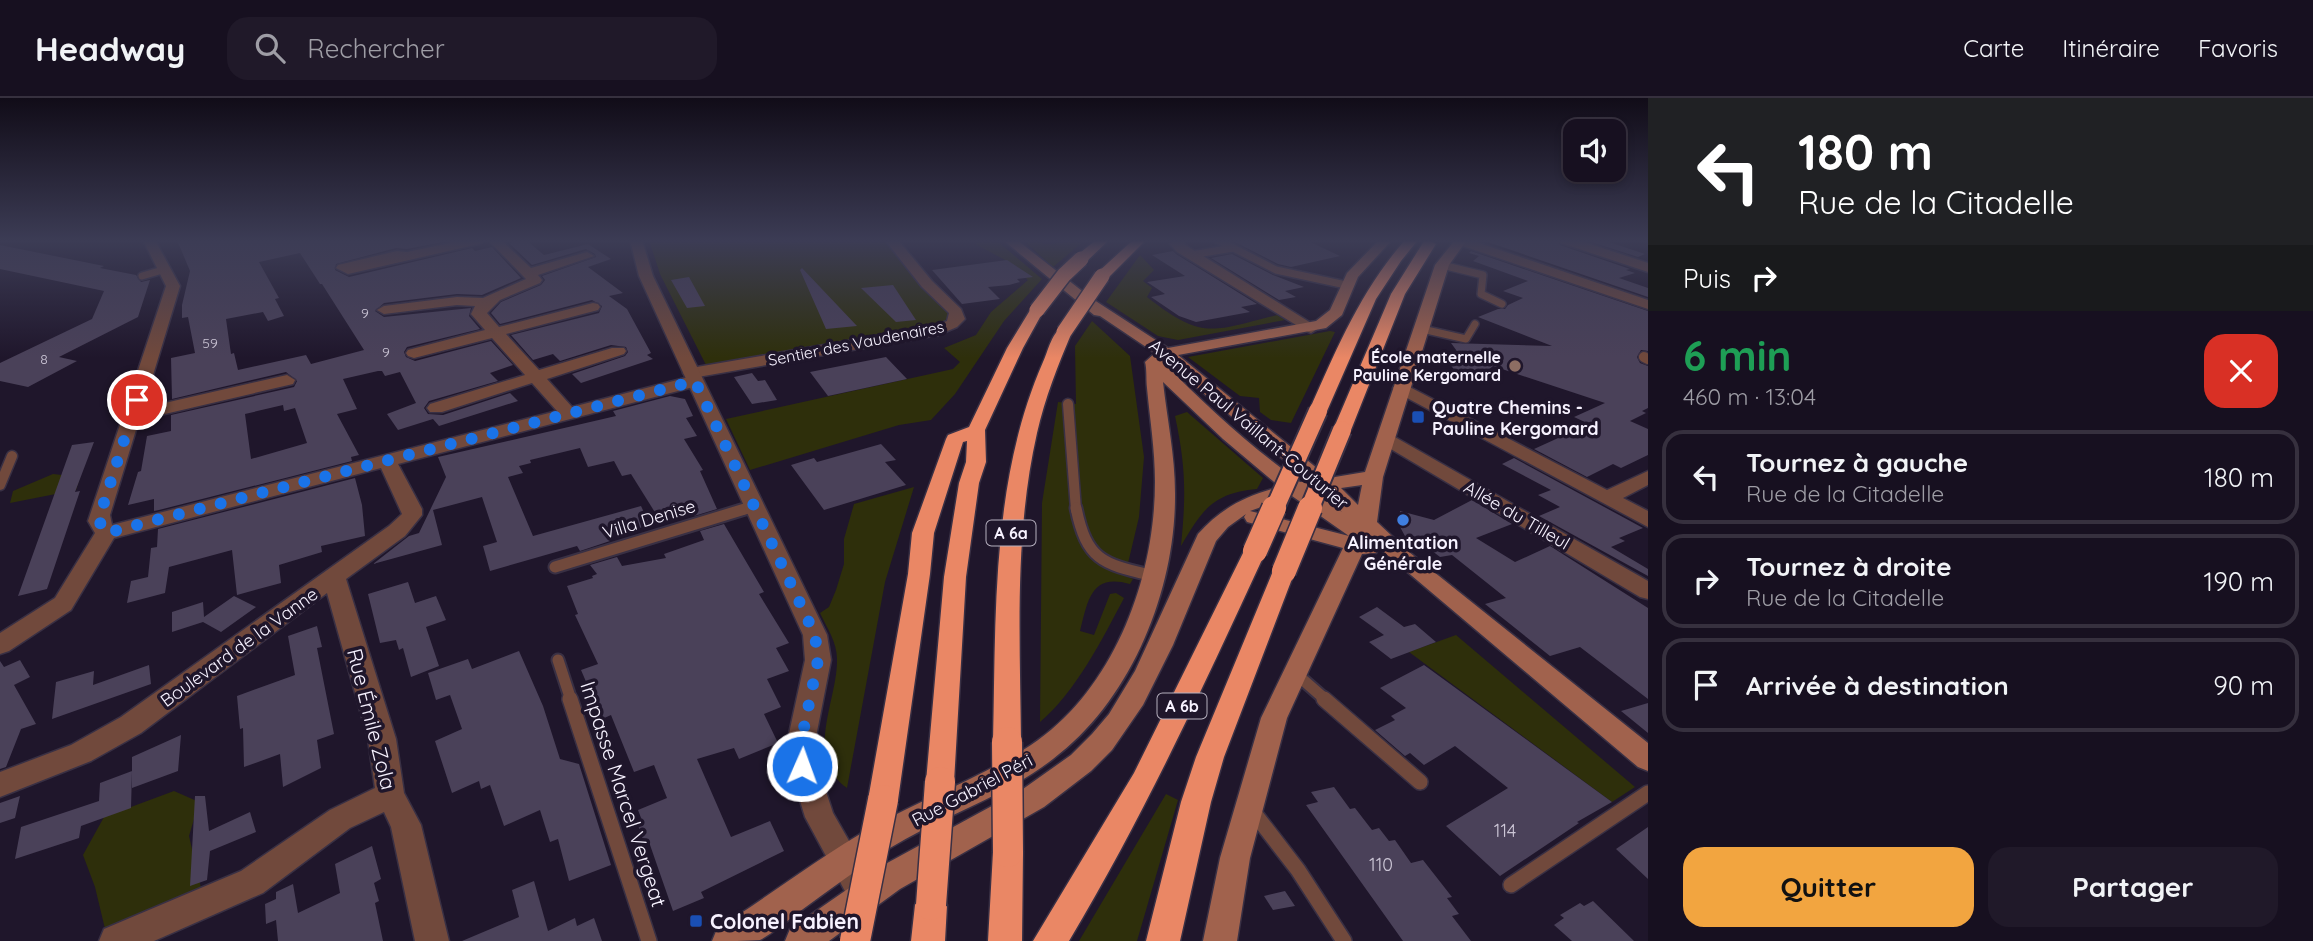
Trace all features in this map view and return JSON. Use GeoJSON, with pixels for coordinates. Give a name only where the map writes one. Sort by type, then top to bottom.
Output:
{"type":"FeatureCollection","features":[{"type":"Feature","properties":{"kind":"highway","name":"A 6a"},"geometry":{"type":"LineString","coordinates":[[928,941],[955,577],[969,483],[976,462],[976,430],[1015,348],[1037,310],[1061,279]]}},
{"type":"Feature","properties":{"kind":"highway","name":"A 6a"},"geometry":{"type":"LineString","coordinates":[[1006,936],[1009,582],[1014,494],[1028,425],[1044,377],[1064,332],[1100,279]]}},
{"type":"Feature","properties":{"kind":"highway","name":"A 6b"},"geometry":{"type":"LineString","coordinates":[[1050,941],[1102,858],[1144,782],[1381,279]]}},
{"type":"Feature","properties":{"kind":"highway","name":"A 6b"},"geometry":{"type":"LineString","coordinates":[[1163,941],[1196,802],[1210,758],[1404,279]]}},
{"type":"Feature","properties":{"kind":"highway"},"geometry":{"type":"LineString","coordinates":[[855,941],[883,800],[919,574],[923,533],[955,439],[976,430]]}},
{"type":"Feature","properties":{"kind":"main road","name":"Avenue Paul Vaillant-Couturier"},"geometry":{"type":"LineString","coordinates":[[1059,279],[1160,358],[1242,415],[1326,485],[1361,534]]}},
{"type":"Feature","properties":{"kind":"main road"},"geometry":{"type":"LineString","coordinates":[[1160,358],[1311,328],[1328,321],[1337,312],[1346,285],[1351,279]]}},
{"type":"Feature","properties":{"kind":"main road"},"geometry":{"type":"LineString","coordinates":[[1220,941],[1235,858],[1274,718],[1361,534],[1373,477],[1438,279]]}},
{"type":"Feature","properties":{"kind":"main road","name":"Rue Gabriel Péri"},"geometry":{"type":"LineString","coordinates":[[730,941],[880,839],[1019,768],[1078,723],[1109,681],[1149,597],[1166,515],[1168,395],[1160,358]]}},
{"type":"Feature","properties":{"kind":"main road"},"geometry":{"type":"LineString","coordinates":[[1168,395],[1199,391],[1242,415]]}},
{"type":"Feature","properties":{"kind":"main road","name":"Avenue Paul Vaillant-Couturier"},"geometry":{"type":"LineString","coordinates":[[1168,395],[1338,520],[1401,557],[1648,759]]}},
{"type":"Feature","properties":{"kind":"main road"},"geometry":{"type":"LineString","coordinates":[[1268,466],[1326,485]]}},
{"type":"Feature","properties":{"kind":"main road"},"geometry":{"type":"LineString","coordinates":[[1233,510],[1299,490],[1373,477]]}},
{"type":"Feature","properties":{"kind":"main road"},"geometry":{"type":"LineString","coordinates":[[1233,510],[1361,534]]}},
{"type":"Feature","properties":{"kind":"main road","name":"Rue Gabriel Péri"},"geometry":{"type":"LineString","coordinates":[[802,941],[864,895],[1049,788],[1103,741],[1128,705],[1151,664],[1206,539],[1217,523],[1233,510]]}},
{"type":"Feature","properties":{"kind":"street"},"geometry":{"type":"LineString","coordinates":[[106,533],[99,521],[100,515],[173,286],[170,279]]}},
{"type":"Feature","properties":{"kind":"street"},"geometry":{"type":"LineString","coordinates":[[384,310],[457,301],[482,308],[523,288],[534,279]]}},
{"type":"Feature","properties":{"kind":"street"},"geometry":{"type":"LineString","coordinates":[[648,279],[815,635],[818,660],[799,752],[820,817],[864,895]]}},
{"type":"Feature","properties":{"kind":"street","name":"Sentier des Vaudenaires"},"geometry":{"type":"LineString","coordinates":[[693,377],[938,330],[952,324],[957,319],[957,312],[923,279]]}},
{"type":"Feature","properties":{"kind":"street"},"geometry":{"type":"LineString","coordinates":[[1231,279],[1311,328]]}},
{"type":"Feature","properties":{"kind":"street"},"geometry":{"type":"LineString","coordinates":[[1574,279],[1648,305]]}},
{"type":"Feature","properties":{"kind":"street"},"geometry":{"type":"LineString","coordinates":[[414,353],[593,307]]}},
{"type":"Feature","properties":{"kind":"street"},"geometry":{"type":"LineString","coordinates":[[482,308],[495,331],[568,413]]}},
{"type":"Feature","properties":{"kind":"street"},"geometry":{"type":"LineString","coordinates":[[436,408],[618,351]]}},
{"type":"Feature","properties":{"kind":"street"},"geometry":{"type":"LineString","coordinates":[[0,645],[63,604],[93,550],[106,533],[568,413],[693,377]]}},
{"type":"Feature","properties":{"kind":"street"},"geometry":{"type":"LineString","coordinates":[[132,416],[287,380]]}},
{"type":"Feature","properties":{"kind":"street"},"geometry":{"type":"LineString","coordinates":[[1402,388],[1648,520]]}},
{"type":"Feature","properties":{"kind":"street","name":"Allée du Tilleul"},"geometry":{"type":"LineString","coordinates":[[1386,438],[1648,591]]}},
{"type":"Feature","properties":{"kind":"street","name":"Boulevard de la Vanne"},"geometry":{"type":"LineString","coordinates":[[0,785],[81,753],[131,726],[397,531],[412,515],[411,504],[387,461]]}},
{"type":"Feature","properties":{"kind":"street"},"geometry":{"type":"LineString","coordinates":[[1607,498],[1648,477]]}},
{"type":"Feature","properties":{"kind":"street","name":"Rue Émile Zola"},"geometry":{"type":"LineString","coordinates":[[334,577],[382,739],[390,795],[406,825],[432,941]]}},
{"type":"Feature","properties":{"kind":"street"},"geometry":{"type":"LineString","coordinates":[[116,941],[252,882],[340,819],[390,795]]}},
{"type":"Feature","properties":{"kind":"lane"},"geometry":{"type":"LineString","coordinates":[[1320,279],[1346,285]]}},
{"type":"Feature","properties":{"kind":"lane"},"geometry":{"type":"LineString","coordinates":[[1483,279],[1481,294],[1502,304]]}},
{"type":"Feature","properties":{"kind":"lane"},"geometry":{"type":"LineString","coordinates":[[1422,329],[1466,339],[1475,324]]}},
{"type":"Feature","properties":{"kind":"lane"},"geometry":{"type":"LineString","coordinates":[[1068,404],[1072,480],[1084,542],[1095,555],[1104,560],[1154,576]]}},
{"type":"Feature","properties":{"kind":"lane"},"geometry":{"type":"LineString","coordinates":[[0,485],[12,456]]}},
{"type":"Feature","properties":{"kind":"lane","name":"Villa Denise"},"geometry":{"type":"LineString","coordinates":[[555,567],[754,506]]}},
{"type":"Feature","properties":{"kind":"lane","name":"Impasse Marcel Vergeat"},"geometry":{"type":"LineString","coordinates":[[558,660],[649,941]]}},
{"type":"Feature","properties":{"kind":"lane"},"geometry":{"type":"LineString","coordinates":[[1294,672],[1420,782]]}},
{"type":"Feature","properties":{"kind":"lane"},"geometry":{"type":"LineString","coordinates":[[1511,886],[1631,802],[1648,793]]}},
{"type":"Feature","properties":{"kind":"lane"},"geometry":{"type":"LineString","coordinates":[[1249,805],[1298,870],[1344,941]]}},
{"type":"Feature","properties":{"kind":"shaded area"},"geometry":{"type":"Polygon","coordinates":[[[663,279],[918,279],[949,310],[950,316],[938,326],[707,367],[663,279]]]}},
{"type":"Feature","properties":{"kind":"shaded area"},"geometry":{"type":"Polygon","coordinates":[[[1042,279],[1004,321],[955,394],[931,420],[899,425],[750,470],[726,419],[953,369],[960,362],[944,348],[976,335],[991,312],[1028,280],[1042,279]]]}},
{"type":"Feature","properties":{"kind":"shaded area"},"geometry":{"type":"Polygon","coordinates":[[[1122,279],[1145,279],[1143,281],[1152,288],[1147,297],[1182,321],[1196,326],[1222,328],[1277,315],[1285,320],[1178,340],[1158,336],[1106,302],[1122,279]]]}},
{"type":"Feature","properties":{"kind":"shaded area"},"geometry":{"type":"Polygon","coordinates":[[[1092,321],[1130,356],[1144,457],[1139,517],[1125,576],[1133,579],[1130,584],[1107,582],[1093,592],[1080,631],[1094,635],[1110,594],[1116,593],[1124,598],[1076,681],[1040,722],[1042,503],[1058,402],[1076,404],[1075,346],[1092,321]]]}},
{"type":"Feature","properties":{"kind":"shaded area"},"geometry":{"type":"Polygon","coordinates":[[[1335,332],[1291,423],[1271,420],[1260,412],[1259,398],[1240,396],[1188,357],[1335,332]]]}},
{"type":"Feature","properties":{"kind":"shaded area"},"geometry":{"type":"Polygon","coordinates":[[[1187,412],[1263,478],[1257,489],[1230,495],[1210,505],[1181,546],[1184,481],[1175,416],[1187,412]]]}},
{"type":"Feature","properties":{"kind":"shaded area"},"geometry":{"type":"Polygon","coordinates":[[[53,474],[80,477],[76,490],[10,503],[13,491],[53,474]]]}},
{"type":"Feature","properties":{"kind":"shaded area"},"geometry":{"type":"Polygon","coordinates":[[[914,487],[885,582],[847,788],[834,775],[827,761],[826,727],[836,675],[837,653],[820,613],[829,607],[836,590],[844,564],[844,539],[854,504],[914,487]]]}},
{"type":"Feature","properties":{"kind":"shaded area"},"geometry":{"type":"Polygon","coordinates":[[[1456,635],[1635,787],[1612,802],[1409,652],[1456,635]]]}},
{"type":"Feature","properties":{"kind":"shaded area"},"geometry":{"type":"Polygon","coordinates":[[[174,791],[199,802],[189,836],[201,888],[106,933],[95,887],[83,855],[104,817],[174,791]]]}},
{"type":"Feature","properties":{"kind":"shaded area"},"geometry":{"type":"Polygon","coordinates":[[[1166,794],[1178,800],[1137,941],[1079,941],[1166,794]]]}},
{"type":"Feature","properties":{"kind":"building"},"geometry":{"type":"Polygon","coordinates":[[[49,279],[150,280],[138,317],[59,357],[77,361],[28,387],[0,381],[0,363],[92,319],[104,291],[49,279]]]}},
{"type":"Feature","properties":{"kind":"building"},"geometry":{"type":"Polygon","coordinates":[[[188,279],[269,279],[279,298],[275,299],[284,316],[268,321],[263,312],[226,319],[231,354],[234,353],[238,370],[306,355],[311,364],[364,350],[317,279],[518,279],[482,295],[457,294],[384,303],[375,311],[384,317],[471,308],[469,316],[480,329],[407,347],[404,352],[406,357],[415,361],[491,341],[513,365],[490,373],[498,381],[429,401],[424,408],[428,414],[443,415],[510,393],[518,401],[439,426],[433,419],[398,430],[387,414],[416,403],[400,372],[385,376],[382,371],[378,371],[343,379],[357,409],[337,414],[359,455],[351,457],[352,461],[154,511],[154,499],[128,505],[138,472],[141,471],[147,436],[171,431],[171,415],[294,387],[297,381],[286,372],[172,399],[171,358],[195,353],[188,317],[182,318],[188,279]],[[283,405],[245,414],[251,459],[307,443],[295,408],[284,411],[283,405]]]}},
{"type":"Feature","properties":{"kind":"building"},"geometry":{"type":"Polygon","coordinates":[[[605,279],[623,293],[609,296],[627,309],[651,353],[647,355],[653,359],[581,383],[572,374],[625,356],[628,352],[626,347],[611,345],[560,361],[553,354],[533,360],[511,335],[599,313],[602,306],[592,300],[500,324],[491,313],[501,302],[541,285],[545,280],[605,279]]]}},
{"type":"Feature","properties":{"kind":"building"},"geometry":{"type":"Polygon","coordinates":[[[690,279],[705,306],[687,308],[671,280],[690,279]]]}},
{"type":"Feature","properties":{"kind":"building"},"geometry":{"type":"Polygon","coordinates":[[[804,279],[813,279],[857,326],[826,329],[804,279]]]}},
{"type":"Feature","properties":{"kind":"building"},"geometry":{"type":"Polygon","coordinates":[[[940,279],[1017,279],[1020,282],[988,287],[1000,299],[962,304],[940,279]]]}},
{"type":"Feature","properties":{"kind":"building"},"geometry":{"type":"Polygon","coordinates":[[[1217,279],[1257,304],[1241,307],[1250,312],[1196,322],[1179,316],[1151,297],[1165,294],[1147,282],[1217,279]]]}},
{"type":"Feature","properties":{"kind":"building"},"geometry":{"type":"Polygon","coordinates":[[[1246,279],[1284,279],[1304,287],[1285,291],[1296,297],[1279,300],[1246,279]]]}},
{"type":"Feature","properties":{"kind":"building"},"geometry":{"type":"Polygon","coordinates":[[[1523,279],[1555,279],[1648,311],[1648,351],[1641,350],[1637,357],[1640,363],[1648,366],[1648,408],[1642,411],[1646,413],[1630,421],[1648,429],[1648,455],[1621,468],[1613,464],[1587,477],[1534,449],[1589,424],[1574,417],[1605,403],[1493,366],[1479,378],[1456,372],[1449,363],[1459,354],[1451,343],[1552,346],[1478,317],[1505,309],[1523,298],[1503,291],[1528,281],[1523,279]]]}},
{"type":"Feature","properties":{"kind":"building"},"geometry":{"type":"Polygon","coordinates":[[[1597,279],[1623,279],[1648,288],[1648,297],[1597,279]]]}},
{"type":"Feature","properties":{"kind":"building"},"geometry":{"type":"Polygon","coordinates":[[[893,285],[916,320],[896,322],[861,288],[893,285]]]}},
{"type":"Feature","properties":{"kind":"building"},"geometry":{"type":"Polygon","coordinates":[[[886,357],[907,379],[828,396],[810,372],[886,357]]]}},
{"type":"Feature","properties":{"kind":"building"},"geometry":{"type":"Polygon","coordinates":[[[752,373],[758,381],[765,380],[777,400],[752,404],[734,377],[752,373]]]}},
{"type":"Feature","properties":{"kind":"building"},"geometry":{"type":"Polygon","coordinates":[[[670,396],[685,399],[693,416],[686,418],[697,436],[684,439],[703,470],[700,471],[717,509],[694,516],[689,504],[656,514],[631,474],[622,476],[614,461],[588,467],[580,448],[530,460],[531,463],[519,466],[523,473],[508,477],[533,536],[641,506],[650,525],[608,537],[610,541],[580,551],[577,546],[490,571],[483,546],[497,542],[482,497],[433,510],[442,545],[373,564],[409,536],[419,533],[446,477],[438,457],[616,416],[613,411],[670,396]]]}},
{"type":"Feature","properties":{"kind":"building"},"geometry":{"type":"Polygon","coordinates":[[[94,442],[75,492],[80,491],[47,589],[18,596],[72,445],[94,442]]]}},
{"type":"Feature","properties":{"kind":"building"},"geometry":{"type":"Polygon","coordinates":[[[881,444],[896,460],[885,462],[906,485],[824,510],[791,465],[814,458],[817,462],[881,444]]]}},
{"type":"Feature","properties":{"kind":"building"},"geometry":{"type":"Polygon","coordinates":[[[1514,458],[1643,528],[1619,538],[1625,541],[1611,547],[1648,569],[1648,576],[1539,516],[1560,507],[1538,495],[1551,490],[1502,464],[1514,458]]]}},
{"type":"Feature","properties":{"kind":"building"},"geometry":{"type":"Polygon","coordinates":[[[355,478],[362,505],[365,536],[321,546],[322,552],[279,565],[281,583],[237,595],[232,550],[169,567],[165,593],[127,603],[131,581],[148,577],[151,548],[157,547],[158,529],[355,478]]]}},
{"type":"Feature","properties":{"kind":"building"},"geometry":{"type":"Polygon","coordinates":[[[1472,500],[1512,524],[1476,538],[1515,562],[1550,546],[1648,608],[1648,699],[1580,647],[1550,656],[1485,604],[1506,598],[1452,555],[1440,557],[1414,537],[1406,538],[1399,525],[1400,511],[1434,520],[1472,500]]]}},
{"type":"Feature","properties":{"kind":"building"},"geometry":{"type":"Polygon","coordinates":[[[724,524],[764,592],[759,594],[789,643],[776,648],[789,671],[767,679],[781,707],[764,714],[778,743],[739,759],[734,748],[697,759],[731,837],[770,821],[784,851],[701,892],[704,898],[673,911],[649,842],[644,844],[638,825],[643,823],[638,810],[667,798],[654,765],[634,772],[611,715],[602,719],[581,670],[598,664],[575,615],[578,614],[567,586],[593,578],[592,576],[597,574],[590,565],[617,557],[622,566],[666,558],[664,554],[704,540],[700,531],[724,524]]]}},
{"type":"Feature","properties":{"kind":"building"},"geometry":{"type":"Polygon","coordinates":[[[408,582],[415,603],[436,596],[446,620],[426,627],[439,666],[411,677],[403,648],[399,650],[396,640],[380,643],[368,594],[408,582]]]}},
{"type":"Feature","properties":{"kind":"building"},"geometry":{"type":"Polygon","coordinates":[[[234,596],[256,607],[221,632],[203,622],[172,632],[172,612],[203,602],[204,617],[234,596]]]}},
{"type":"Feature","properties":{"kind":"building"},"geometry":{"type":"Polygon","coordinates":[[[1377,607],[1404,627],[1415,624],[1436,642],[1391,659],[1369,642],[1384,635],[1359,617],[1377,607]]]}},
{"type":"Feature","properties":{"kind":"building"},"geometry":{"type":"Polygon","coordinates":[[[317,626],[322,647],[317,648],[334,734],[317,740],[321,768],[283,787],[280,754],[244,767],[243,728],[240,729],[237,696],[295,675],[288,636],[317,626]]]}},
{"type":"Feature","properties":{"kind":"building"},"geometry":{"type":"Polygon","coordinates":[[[519,651],[543,706],[560,759],[579,764],[611,865],[569,881],[558,839],[550,842],[540,810],[504,826],[490,785],[481,789],[479,781],[452,793],[435,741],[462,729],[450,695],[436,700],[428,673],[468,659],[472,669],[519,651]]]}},
{"type":"Feature","properties":{"kind":"building"},"geometry":{"type":"Polygon","coordinates":[[[20,660],[30,677],[14,685],[36,724],[21,729],[6,767],[0,769],[0,661],[4,667],[20,660]]]}},
{"type":"Feature","properties":{"kind":"building"},"geometry":{"type":"Polygon","coordinates":[[[149,665],[151,684],[52,719],[56,682],[94,671],[93,685],[149,665]]]}},
{"type":"Feature","properties":{"kind":"building"},"geometry":{"type":"Polygon","coordinates":[[[1424,665],[1612,802],[1577,822],[1579,823],[1500,876],[1446,826],[1508,788],[1455,746],[1424,765],[1410,753],[1405,756],[1375,730],[1395,720],[1391,716],[1406,708],[1380,688],[1424,665]]]}},
{"type":"Feature","properties":{"kind":"building"},"geometry":{"type":"Polygon","coordinates":[[[1648,703],[1648,733],[1621,711],[1648,703]]]}},
{"type":"Feature","properties":{"kind":"building"},"geometry":{"type":"Polygon","coordinates":[[[181,735],[178,771],[132,788],[132,757],[181,735]]]}},
{"type":"Feature","properties":{"kind":"building"},"geometry":{"type":"Polygon","coordinates":[[[132,771],[131,808],[81,826],[79,838],[15,859],[21,827],[99,801],[100,783],[132,771]]]}},
{"type":"Feature","properties":{"kind":"building"},"geometry":{"type":"Polygon","coordinates":[[[1334,787],[1350,809],[1355,808],[1372,830],[1379,828],[1389,841],[1395,840],[1411,863],[1423,860],[1452,897],[1447,898],[1459,914],[1452,916],[1471,941],[1403,941],[1306,805],[1318,802],[1311,792],[1334,787]]]}},
{"type":"Feature","properties":{"kind":"building"},"geometry":{"type":"Polygon","coordinates":[[[20,796],[15,818],[0,823],[0,803],[20,796]]]}},
{"type":"Feature","properties":{"kind":"building"},"geometry":{"type":"Polygon","coordinates":[[[195,796],[205,796],[209,831],[250,812],[256,832],[210,851],[207,880],[190,886],[195,796]]]}},
{"type":"Feature","properties":{"kind":"building"},"geometry":{"type":"Polygon","coordinates":[[[1648,827],[1648,879],[1616,849],[1648,827]]]}},
{"type":"Feature","properties":{"kind":"building"},"geometry":{"type":"Polygon","coordinates":[[[372,846],[381,879],[374,883],[379,901],[375,903],[383,941],[278,941],[276,920],[266,924],[265,904],[276,899],[276,892],[293,884],[298,913],[340,893],[335,864],[372,846]]]}},
{"type":"Feature","properties":{"kind":"building"},"geometry":{"type":"Polygon","coordinates":[[[534,881],[548,931],[575,918],[577,926],[594,918],[602,941],[462,941],[519,917],[512,890],[534,881]]]}},
{"type":"Feature","properties":{"kind":"building"},"geometry":{"type":"Polygon","coordinates":[[[1285,891],[1295,906],[1273,910],[1264,896],[1285,891]]]}},
{"type":"Feature","properties":{"kind":"building"},"geometry":{"type":"Polygon","coordinates":[[[1593,901],[1634,941],[1572,941],[1554,925],[1564,918],[1560,915],[1580,903],[1584,906],[1593,901]]]}},
{"type":"Feature","properties":{"kind":"place","name":"École maternelle Pauline Kergomard"},"geometry":{"type":"Point","coordinates":[1515,366]}},
{"type":"Feature","properties":{"kind":"place","name":"Quatre Chemins - Pauline Kergomard"},"geometry":{"type":"Point","coordinates":[1418,417]}},
{"type":"Feature","properties":{"kind":"place","name":"Alimentation Générale"},"geometry":{"type":"Point","coordinates":[1403,520]}},
{"type":"Feature","properties":{"kind":"place","name":"Colonel Fabien"},"geometry":{"type":"Point","coordinates":[696,921]}},
{"type":"Feature","properties":{"kind":"route"},"geometry":{"type":"LineString","coordinates":[[137,400],[100,515],[99,521],[106,533],[695,381],[815,635],[818,660],[799,752],[802,766]]}}]}
